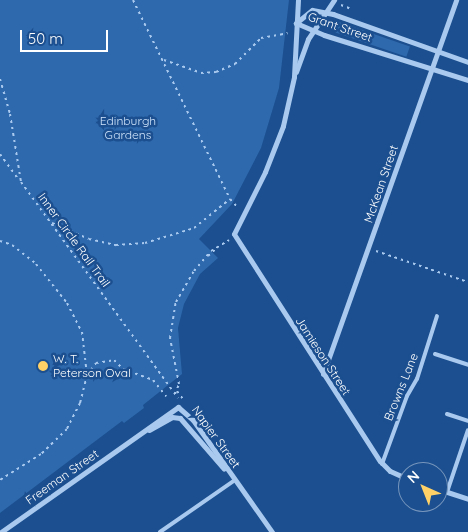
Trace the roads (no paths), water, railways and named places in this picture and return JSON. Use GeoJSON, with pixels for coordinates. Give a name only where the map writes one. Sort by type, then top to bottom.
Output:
{"type":"FeatureCollection","features":[{"type":"Feature","properties":{"kind":"street"},"geometry":{"type":"LineString","coordinates":[[294,77],[298,0]]}},
{"type":"Feature","properties":{"kind":"street"},"geometry":{"type":"LineString","coordinates":[[294,77],[308,39],[328,13],[334,0]]}},
{"type":"Feature","properties":{"kind":"street","name":"McKean Street"},"geometry":{"type":"LineString","coordinates":[[324,374],[456,0]]}},
{"type":"Feature","properties":{"kind":"street","name":"Grant Street"},"geometry":{"type":"LineString","coordinates":[[468,62],[328,13],[310,10],[296,22],[315,31],[468,80]]}},
{"type":"Feature","properties":{"kind":"street","name":"Jamieson Street"},"geometry":{"type":"LineString","coordinates":[[294,77],[276,148],[234,234],[382,464],[398,473]]}},
{"type":"Feature","properties":{"kind":"street","name":"Freeman Street"},"geometry":{"type":"LineString","coordinates":[[1,532],[171,411],[181,407]]}},
{"type":"Feature","properties":{"kind":"street","name":"Napier Street"},"geometry":{"type":"LineString","coordinates":[[181,407],[194,420],[272,532]]}},
{"type":"Feature","properties":{"kind":"street","name":"Freeman Street"},"geometry":{"type":"LineString","coordinates":[[135,438],[170,418],[178,418]]}},
{"type":"Feature","properties":{"kind":"street","name":"Napier Street"},"geometry":{"type":"LineString","coordinates":[[178,418],[235,480]]}},
{"type":"Feature","properties":{"kind":"street"},"geometry":{"type":"LineString","coordinates":[[448,492],[468,499]]}},
{"type":"Feature","properties":{"kind":"lane","name":"Browns Lane"},"geometry":{"type":"LineString","coordinates":[[382,464],[407,396],[417,379],[437,316]]}},
{"type":"Feature","properties":{"kind":"lane"},"geometry":{"type":"LineString","coordinates":[[435,354],[468,366]]}},
{"type":"Feature","properties":{"kind":"lane"},"geometry":{"type":"LineString","coordinates":[[447,414],[468,421]]}},
{"type":"Feature","properties":{"kind":"lane"},"geometry":{"type":"LineString","coordinates":[[448,489],[468,430]]}},
{"type":"Feature","properties":{"kind":"lane"},"geometry":{"type":"LineString","coordinates":[[160,532],[235,480]]}},
{"type":"Feature","properties":{"kind":"place","name":"W. T. Peterson Oval"},"geometry":{"type":"Point","coordinates":[43,366]}},
{"type":"Feature","properties":{"kind":"park label","name":"Edinburgh Gardens"},"geometry":{"type":"Point","coordinates":[128,128]}}]}
